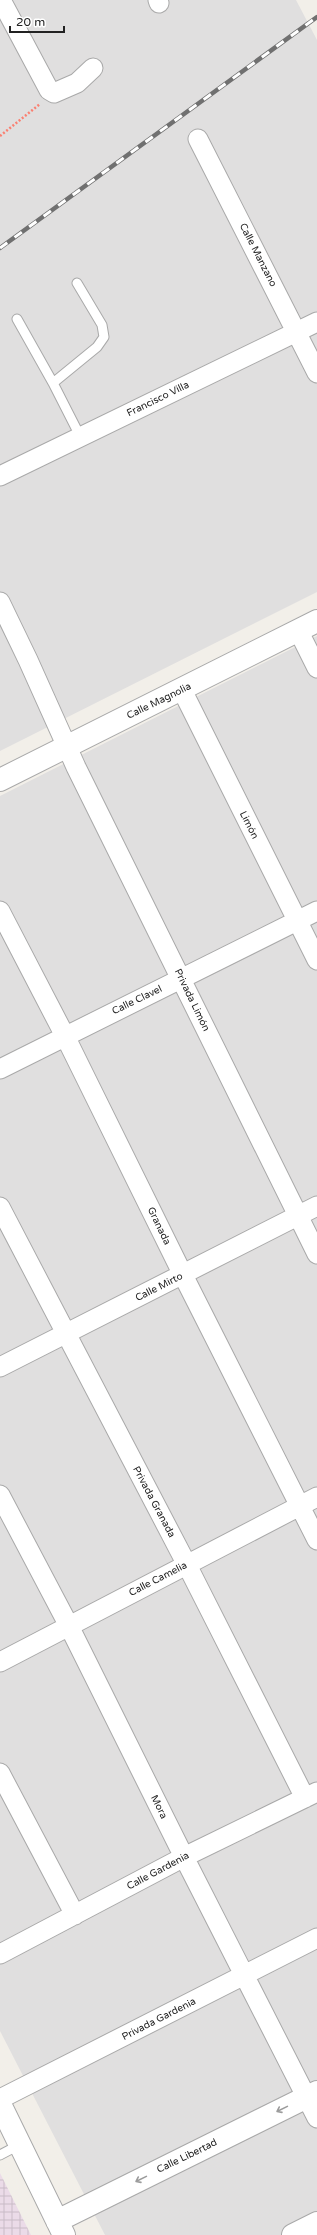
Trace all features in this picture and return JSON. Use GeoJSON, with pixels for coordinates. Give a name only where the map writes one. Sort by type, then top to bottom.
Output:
{"type":"FeatureCollection","features":[{"type":"Feature","properties":{"kind":"street"},"geometry":{"type":"LineString","coordinates":[[1,0],[49,90],[54,93],[77,83],[93,68]]}},
{"type":"Feature","properties":{"kind":"street","name":"Calle Manzano"},"geometry":{"type":"LineString","coordinates":[[198,138],[298,332],[317,373]]}},
{"type":"Feature","properties":{"kind":"street","name":"Francisco Villa"},"geometry":{"type":"LineString","coordinates":[[0,476],[317,322]]}},
{"type":"Feature","properties":{"kind":"street","name":"Privada Limón"},"geometry":{"type":"LineString","coordinates":[[1,605],[67,746],[317,1254]]}},
{"type":"Feature","properties":{"kind":"street"},"geometry":{"type":"LineString","coordinates":[[308,626],[317,668]]}},
{"type":"Feature","properties":{"kind":"street","name":"Calle Magnolia"},"geometry":{"type":"LineString","coordinates":[[0,780],[308,626]]}},
{"type":"Feature","properties":{"kind":"street","name":"Limón"},"geometry":{"type":"LineString","coordinates":[[182,690],[317,960]]}},
{"type":"Feature","properties":{"kind":"street","name":"Granada"},"geometry":{"type":"LineString","coordinates":[[0,911],[65,1036],[317,1540]]}},
{"type":"Feature","properties":{"kind":"street","name":"Calle Clavel"},"geometry":{"type":"LineString","coordinates":[[0,1069],[317,912]]}},
{"type":"Feature","properties":{"kind":"street","name":"Calle Mirto"},"geometry":{"type":"LineString","coordinates":[[0,1367],[317,1206]]}},
{"type":"Feature","properties":{"kind":"street","name":"Privada Granada"},"geometry":{"type":"LineString","coordinates":[[0,1207],[187,1565],[311,1795]]}},
{"type":"Feature","properties":{"kind":"street","name":"Mora"},"geometry":{"type":"LineString","coordinates":[[0,1495],[69,1626],[245,1976],[312,2094],[317,2118]]}},
{"type":"Feature","properties":{"kind":"street","name":"Calle Camelia"},"geometry":{"type":"LineString","coordinates":[[0,1662],[317,1498]]}},
{"type":"Feature","properties":{"kind":"street"},"geometry":{"type":"LineString","coordinates":[[0,1773],[75,1915]]}},
{"type":"Feature","properties":{"kind":"street","name":"Calle Gardenia"},"geometry":{"type":"LineString","coordinates":[[0,1954],[184,1857],[311,1795]]}},
{"type":"Feature","properties":{"kind":"street","name":"Privada Gardenia"},"geometry":{"type":"LineString","coordinates":[[0,2099],[245,1976],[317,1938]]}},
{"type":"Feature","properties":{"kind":"street","name":"Calle Libertad"},"geometry":{"type":"LineString","coordinates":[[60,2228],[312,2094]]}},
{"type":"Feature","properties":{"kind":"street"},"geometry":{"type":"LineString","coordinates":[[0,2104],[9,2150],[60,2228]]}},
{"type":"Feature","properties":{"kind":"street"},"geometry":{"type":"LineString","coordinates":[[293,2235],[317,2223]]}},
{"type":"Feature","properties":{"kind":"lane"},"geometry":{"type":"LineString","coordinates":[[53,383],[97,347],[104,337],[102,325],[77,283]]}},
{"type":"Feature","properties":{"kind":"lane"},"geometry":{"type":"LineString","coordinates":[[17,319],[53,383],[80,436]]}},
{"type":"Feature","properties":{"kind":"path"},"geometry":{"type":"LineString","coordinates":[[0,136],[54,93]]}},
{"type":"Feature","properties":{"kind":"shaded area"},"geometry":{"type":"Polygon","coordinates":[[[0,0],[296,0],[317,40],[317,592],[0,751],[0,0]]]}},
{"type":"Feature","properties":{"kind":"shaded area"},"geometry":{"type":"Polygon","coordinates":[[[317,636],[317,2235],[105,2235],[0,2031],[0,796],[317,636]]]}},
{"type":"Feature","properties":{"kind":"shaded area"},"geometry":{"type":"Polygon","coordinates":[[[0,2173],[31,2235],[0,2235],[0,2173]]]}},
{"type":"Feature","properties":{"kind":"railway"},"geometry":{"type":"LineString","coordinates":[[0,248],[317,17]]}}]}
